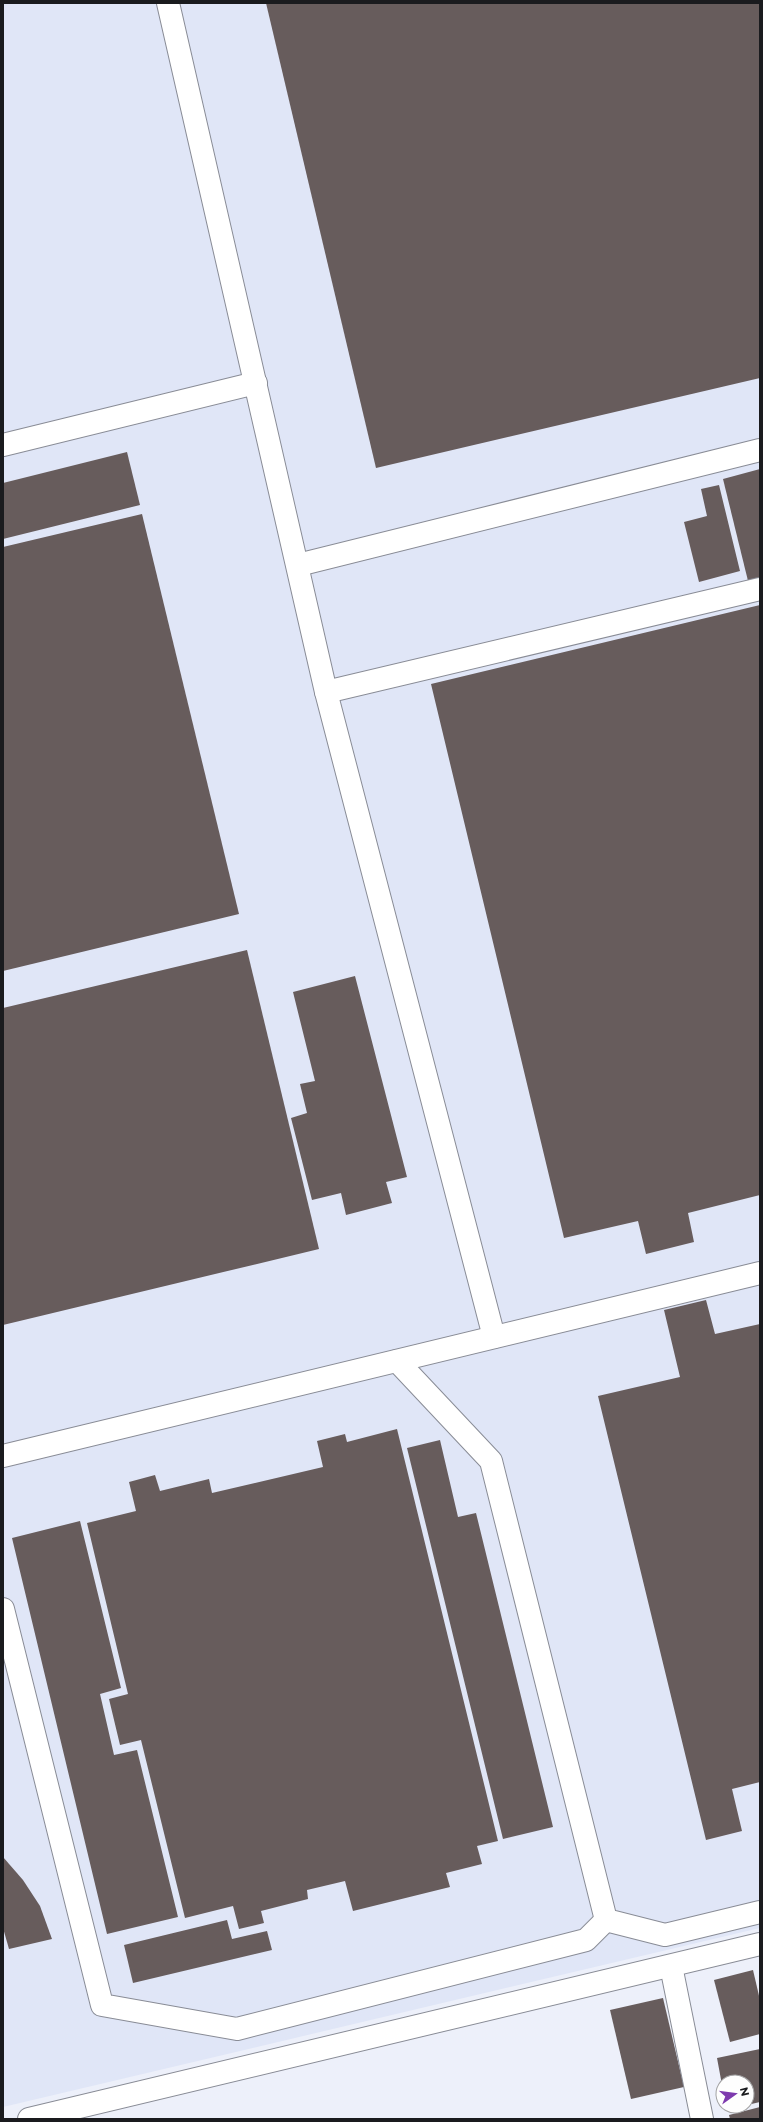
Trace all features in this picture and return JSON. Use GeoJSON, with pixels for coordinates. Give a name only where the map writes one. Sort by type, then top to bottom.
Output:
{"type":"FeatureCollection","features":[{"type":"Feature","properties":{"kind":"street"},"geometry":{"type":"LineString","coordinates":[[168,3],[326,692],[494,1337]]}},
{"type":"Feature","properties":{"kind":"street"},"geometry":{"type":"LineString","coordinates":[[3,445],[256,383]]}},
{"type":"Feature","properties":{"kind":"street"},"geometry":{"type":"LineString","coordinates":[[298,565],[760,450]]}},
{"type":"Feature","properties":{"kind":"street"},"geometry":{"type":"LineString","coordinates":[[326,692],[760,589]]}},
{"type":"Feature","properties":{"kind":"street"},"geometry":{"type":"LineString","coordinates":[[3,1456],[760,1273]]}},
{"type":"Feature","properties":{"kind":"street"},"geometry":{"type":"LineString","coordinates":[[397,1361],[491,1461],[606,1920]]}},
{"type":"Feature","properties":{"kind":"street"},"geometry":{"type":"LineString","coordinates":[[3,1610],[102,2005],[237,2029],[586,1940],[606,1920]]}},
{"type":"Feature","properties":{"kind":"street"},"geometry":{"type":"LineString","coordinates":[[606,1920],[665,1935],[760,1912]]}},
{"type":"Feature","properties":{"kind":"street"},"geometry":{"type":"LineString","coordinates":[[29,2119],[760,1944]]}},
{"type":"Feature","properties":{"kind":"street"},"geometry":{"type":"LineString","coordinates":[[671,1966],[702,2119]]}},
{"type":"Feature","properties":{"kind":"shaded area"},"geometry":{"type":"Polygon","coordinates":[[[3,3],[760,3],[760,1928],[3,2107],[3,3]]]}},
{"type":"Feature","properties":{"kind":"building"},"geometry":{"type":"Polygon","coordinates":[[[266,3],[760,3],[760,378],[376,468],[266,3]]]}},
{"type":"Feature","properties":{"kind":"building"},"geometry":{"type":"Polygon","coordinates":[[[127,452],[140,505],[3,539],[3,483],[127,452]]]}},
{"type":"Feature","properties":{"kind":"building"},"geometry":{"type":"Polygon","coordinates":[[[760,469],[760,582],[749,585],[723,479],[760,469]]]}},
{"type":"Feature","properties":{"kind":"building"},"geometry":{"type":"Polygon","coordinates":[[[719,485],[740,571],[699,582],[684,522],[707,516],[701,489],[719,485]]]}},
{"type":"Feature","properties":{"kind":"building"},"geometry":{"type":"Polygon","coordinates":[[[142,514],[239,914],[3,971],[3,547],[142,514]]]}},
{"type":"Feature","properties":{"kind":"building"},"geometry":{"type":"Polygon","coordinates":[[[760,605],[760,1195],[688,1213],[694,1242],[646,1254],[638,1221],[564,1238],[431,684],[760,605]]]}},
{"type":"Feature","properties":{"kind":"building"},"geometry":{"type":"Polygon","coordinates":[[[247,950],[319,1249],[3,1325],[3,1008],[247,950]]]}},
{"type":"Feature","properties":{"kind":"building"},"geometry":{"type":"Polygon","coordinates":[[[355,976],[407,1177],[386,1182],[392,1203],[346,1215],[341,1193],[312,1200],[291,1118],[307,1113],[300,1084],[315,1081],[293,992],[355,976]]]}},
{"type":"Feature","properties":{"kind":"building"},"geometry":{"type":"Polygon","coordinates":[[[706,1300],[715,1334],[760,1324],[760,1782],[732,1789],[742,1831],[706,1840],[598,1396],[680,1377],[664,1310],[706,1300]]]}},
{"type":"Feature","properties":{"kind":"building"},"geometry":{"type":"Polygon","coordinates":[[[397,1429],[498,1841],[477,1846],[482,1864],[446,1873],[450,1887],[353,1911],[345,1881],[307,1890],[308,1899],[261,1911],[264,1923],[239,1929],[233,1906],[185,1918],[141,1740],[120,1745],[109,1699],[128,1694],[87,1523],[136,1511],[129,1482],[155,1475],[160,1491],[209,1479],[212,1493],[323,1467],[317,1441],[345,1434],[347,1442],[397,1429]]]}},
{"type":"Feature","properties":{"kind":"building"},"geometry":{"type":"Polygon","coordinates":[[[440,1440],[458,1517],[476,1513],[553,1827],[503,1839],[407,1448],[440,1440]]]}},
{"type":"Feature","properties":{"kind":"building"},"geometry":{"type":"Polygon","coordinates":[[[80,1521],[121,1688],[100,1694],[114,1755],[137,1750],[178,1917],[107,1934],[12,1538],[80,1521]]]}},
{"type":"Feature","properties":{"kind":"building"},"geometry":{"type":"Polygon","coordinates":[[[3,1857],[23,1880],[40,1906],[52,1939],[9,1949],[3,1928],[3,1857]]]}},
{"type":"Feature","properties":{"kind":"building"},"geometry":{"type":"Polygon","coordinates":[[[227,1920],[232,1939],[267,1931],[272,1950],[133,1983],[124,1945],[227,1920]]]}},
{"type":"Feature","properties":{"kind":"building"},"geometry":{"type":"Polygon","coordinates":[[[753,1970],[760,2000],[760,2034],[730,2042],[714,1980],[753,1970]]]}},
{"type":"Feature","properties":{"kind":"building"},"geometry":{"type":"Polygon","coordinates":[[[663,1998],[684,2087],[631,2099],[610,2010],[663,1998]]]}},
{"type":"Feature","properties":{"kind":"building"},"geometry":{"type":"Polygon","coordinates":[[[760,2049],[760,2102],[755,2103],[755,2074],[720,2074],[717,2058],[760,2049]]]}},
{"type":"Feature","properties":{"kind":"building"},"geometry":{"type":"Polygon","coordinates":[[[760,2107],[760,2119],[730,2119],[729,2115],[733,2114],[755,2114],[755,2108],[760,2107]]]}}]}
